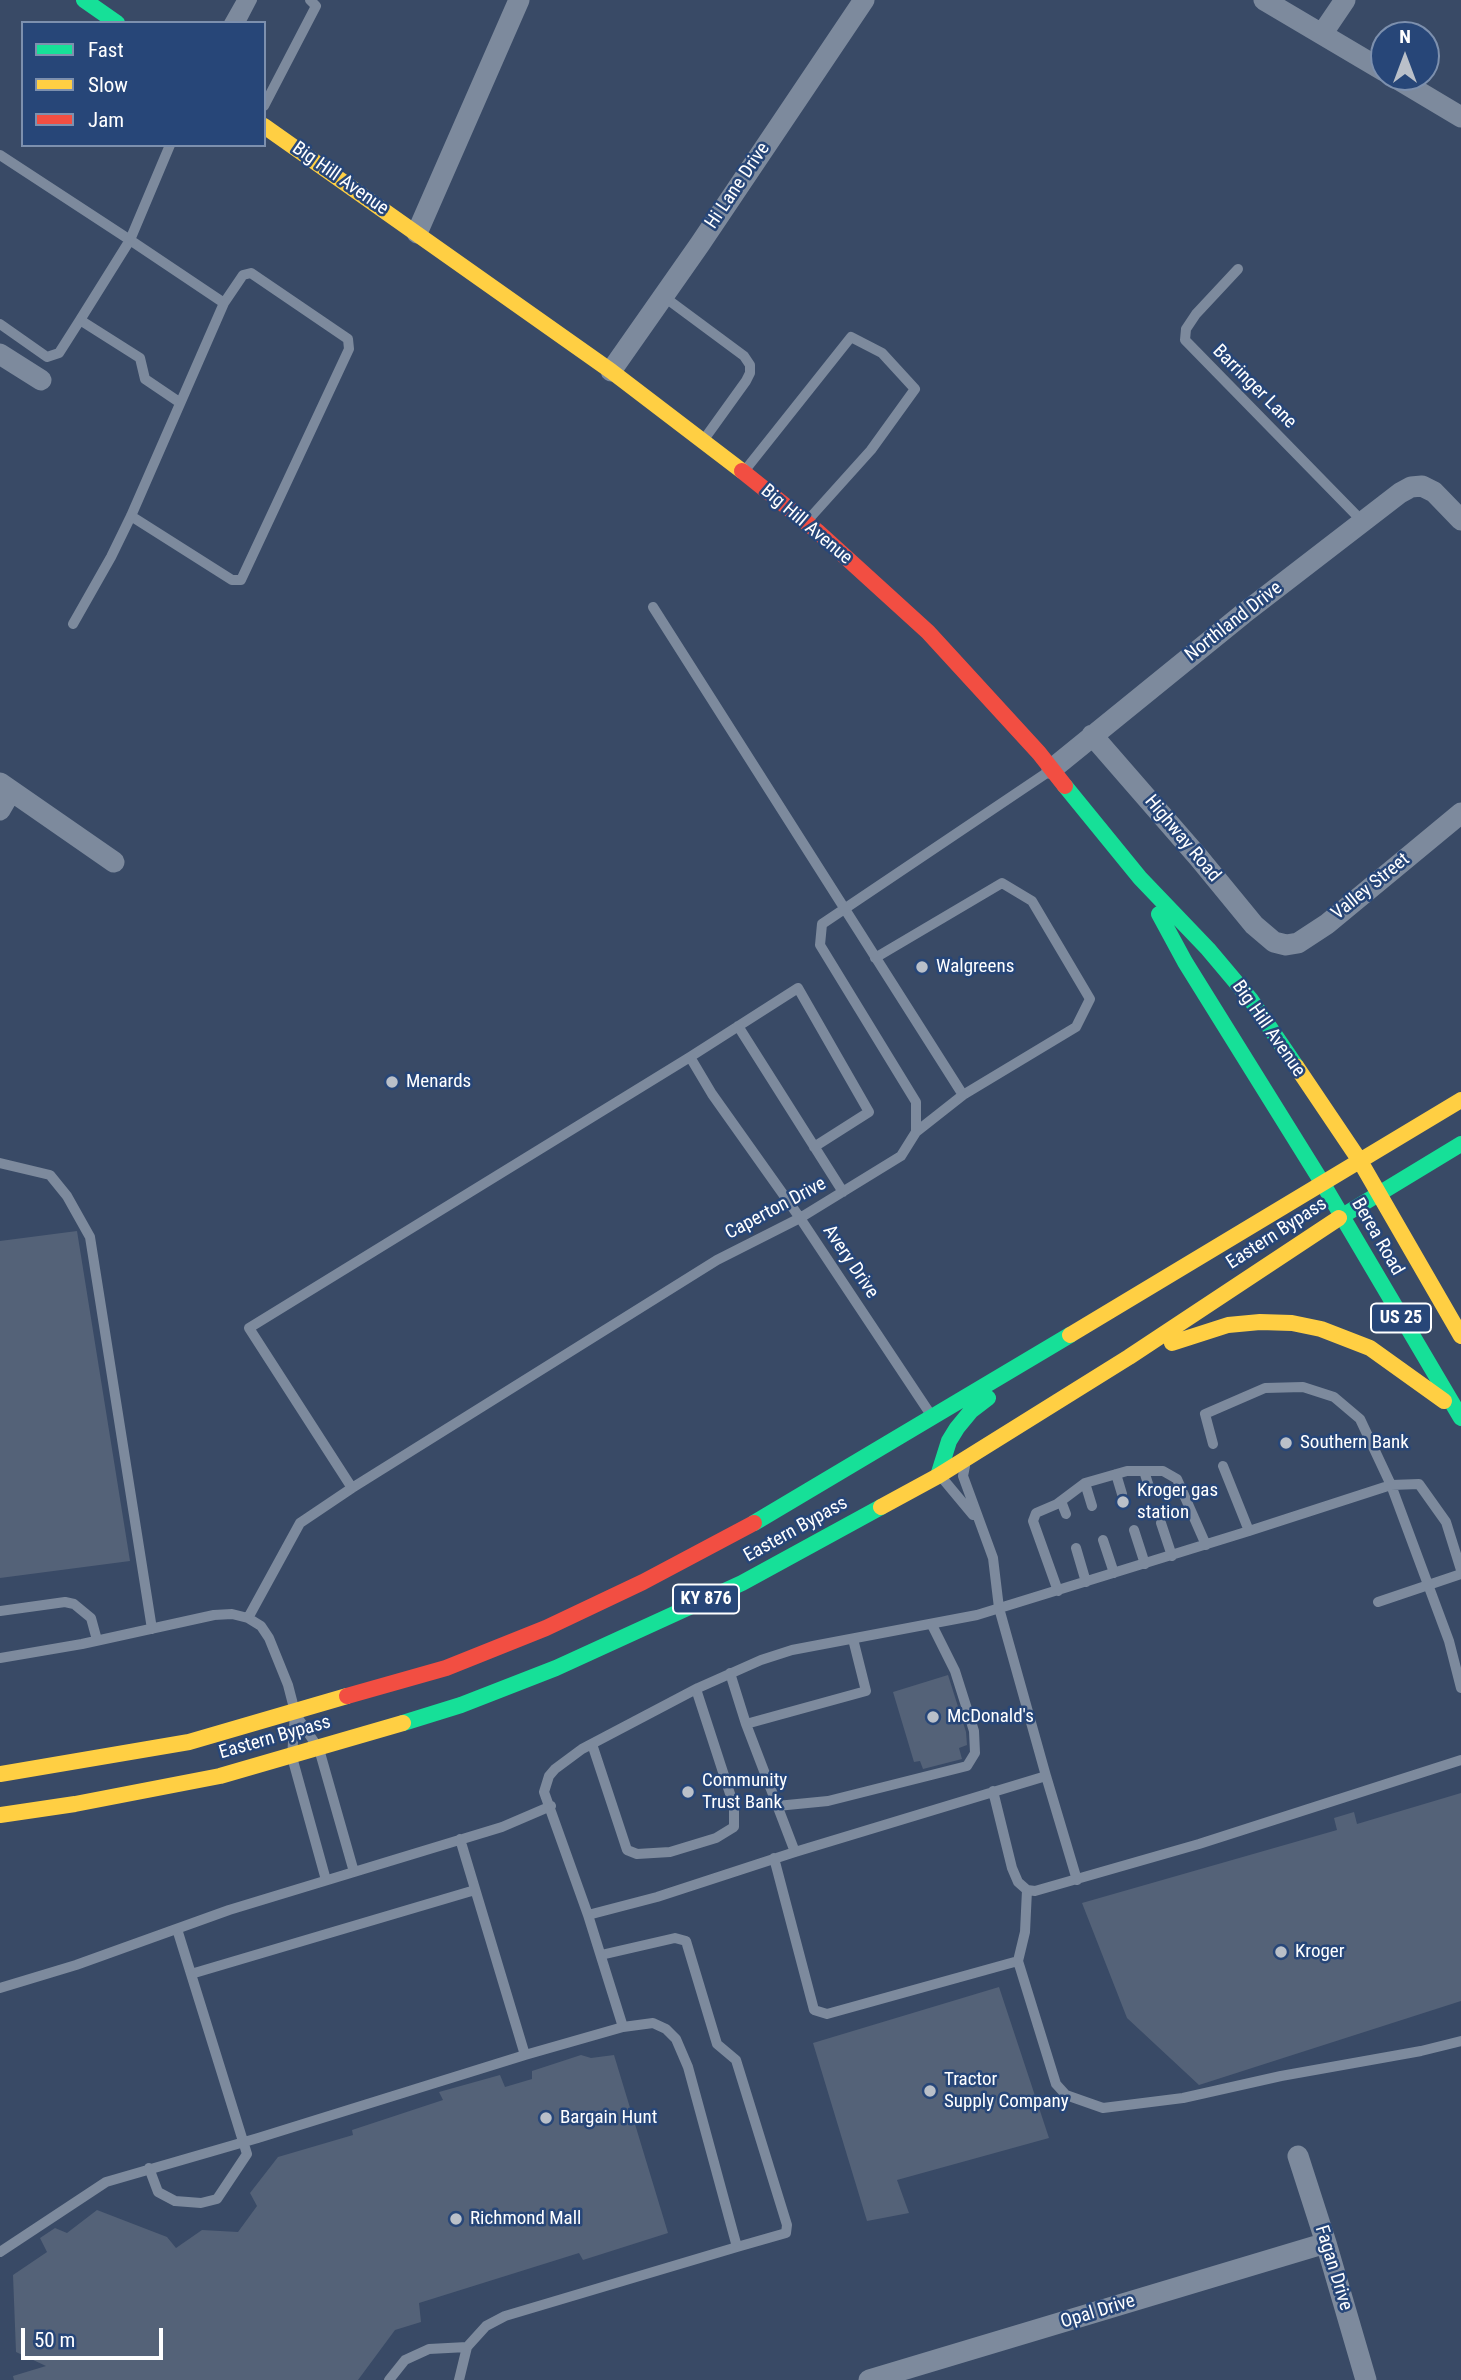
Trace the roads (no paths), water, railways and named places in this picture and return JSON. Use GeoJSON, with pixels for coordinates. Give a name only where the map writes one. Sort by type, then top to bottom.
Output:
{"type":"FeatureCollection","features":[{"type":"Feature","properties":{"kind":"main road"},"geometry":{"type":"LineString","coordinates":[[84,0],[114,21]]}},
{"type":"Feature","properties":{"kind":"main road","name":"Big Hill Avenue"},"geometry":{"type":"LineString","coordinates":[[266,127],[611,371],[703,440],[806,522],[928,632],[1052,769],[1140,878],[1208,949],[1251,1000],[1360,1161],[1379,1194]]}},
{"type":"Feature","properties":{"kind":"main road","name":"Big Hill Avenue"},"geometry":{"type":"LineString","coordinates":[[1140,878],[1185,962],[1323,1184]]}},
{"type":"Feature","properties":{"kind":"main road","name":"Eastern Bypass"},"geometry":{"type":"LineString","coordinates":[[0,1774],[86,1762],[189,1742],[446,1668],[546,1628],[643,1582],[784,1507],[1461,1100]]}},
{"type":"Feature","properties":{"kind":"main road","name":"Eastern Bypass"},"geometry":{"type":"LineString","coordinates":[[0,1815],[75,1804],[220,1776],[292,1757],[461,1705],[556,1668],[742,1583],[966,1460],[1129,1357],[1341,1217],[1461,1144]]}},
{"type":"Feature","properties":{"kind":"main road","name":"Berea Road"},"geometry":{"type":"LineString","coordinates":[[1323,1184],[1458,1414]]}},
{"type":"Feature","properties":{"kind":"main road","name":"Berea Road"},"geometry":{"type":"LineString","coordinates":[[1379,1194],[1461,1336]]}},
{"type":"Feature","properties":{"kind":"main road"},"geometry":{"type":"LineString","coordinates":[[1129,1357],[1228,1325],[1292,1323],[1321,1328],[1370,1348],[1458,1414]]}},
{"type":"Feature","properties":{"kind":"main road"},"geometry":{"type":"LineString","coordinates":[[938,1476],[949,1441],[971,1411],[1067,1337]]}},
{"type":"Feature","properties":{"kind":"street","name":"Hi Lane Drive"},"geometry":{"type":"LineString","coordinates":[[611,371],[864,0]]}},
{"type":"Feature","properties":{"kind":"street"},"geometry":{"type":"LineString","coordinates":[[1264,0],[1370,63]]}},
{"type":"Feature","properties":{"kind":"street"},"geometry":{"type":"LineString","coordinates":[[1322,34],[1345,0]]}},
{"type":"Feature","properties":{"kind":"street"},"geometry":{"type":"LineString","coordinates":[[417,233],[515,2]]}},
{"type":"Feature","properties":{"kind":"street"},"geometry":{"type":"LineString","coordinates":[[1417,91],[1461,117]]}},
{"type":"Feature","properties":{"kind":"street"},"geometry":{"type":"LineString","coordinates":[[0,354],[41,380]]}},
{"type":"Feature","properties":{"kind":"street","name":"Northland Drive"},"geometry":{"type":"LineString","coordinates":[[1052,769],[1411,486],[1422,486],[1434,492],[1461,520]]}},
{"type":"Feature","properties":{"kind":"street","name":"Highway Road"},"geometry":{"type":"LineString","coordinates":[[1092,736],[1254,925],[1274,942]]}},
{"type":"Feature","properties":{"kind":"street"},"geometry":{"type":"LineString","coordinates":[[0,810],[6,787],[114,862]]}},
{"type":"Feature","properties":{"kind":"street","name":"Valley Street"},"geometry":{"type":"LineString","coordinates":[[1274,942],[1286,945],[1298,943],[1312,935],[1461,813]]}},
{"type":"Feature","properties":{"kind":"street","name":"Fagan Drive"},"geometry":{"type":"LineString","coordinates":[[1298,2156],[1366,2380]]}},
{"type":"Feature","properties":{"kind":"street","name":"Opal Drive"},"geometry":{"type":"LineString","coordinates":[[869,2380],[1326,2243]]}},
{"type":"Feature","properties":{"kind":"lane"},"geometry":{"type":"LineString","coordinates":[[230,21],[242,0]]}},
{"type":"Feature","properties":{"kind":"lane"},"geometry":{"type":"LineString","coordinates":[[241,21],[252,0]]}},
{"type":"Feature","properties":{"kind":"lane"},"geometry":{"type":"LineString","coordinates":[[266,102],[316,6],[310,0]]}},
{"type":"Feature","properties":{"kind":"lane"},"geometry":{"type":"LineString","coordinates":[[0,324],[47,356],[59,353],[130,240],[169,147]]}},
{"type":"Feature","properties":{"kind":"lane"},"geometry":{"type":"LineString","coordinates":[[0,155],[224,303]]}},
{"type":"Feature","properties":{"kind":"lane","name":"Barringer Lane"},"geometry":{"type":"LineString","coordinates":[[1238,269],[1196,314],[1186,329],[1185,340],[1363,522]]}},
{"type":"Feature","properties":{"kind":"lane"},"geometry":{"type":"LineString","coordinates":[[73,624],[131,516],[224,303],[243,275],[251,273],[348,339],[349,349],[241,580],[232,580],[131,516]]}},
{"type":"Feature","properties":{"kind":"lane"},"geometry":{"type":"LineString","coordinates":[[663,296],[744,356],[750,365],[750,373],[703,440]]}},
{"type":"Feature","properties":{"kind":"lane"},"geometry":{"type":"LineString","coordinates":[[80,320],[140,358],[145,379],[179,402]]}},
{"type":"Feature","properties":{"kind":"lane"},"geometry":{"type":"LineString","coordinates":[[744,472],[851,337],[882,353],[915,389],[871,450],[806,522]]}},
{"type":"Feature","properties":{"kind":"lane"},"geometry":{"type":"LineString","coordinates":[[653,607],[962,1095]]}},
{"type":"Feature","properties":{"kind":"lane"},"geometry":{"type":"LineString","coordinates":[[916,1132],[916,1102],[820,946],[822,924],[1052,769]]}},
{"type":"Feature","properties":{"kind":"lane","name":"Caperton Drive"},"geometry":{"type":"LineString","coordinates":[[248,1618],[300,1523],[717,1260],[800,1218],[901,1156],[916,1132],[962,1095],[1076,1027],[1090,999],[1032,901],[1002,883],[875,958]]}},
{"type":"Feature","properties":{"kind":"lane"},"geometry":{"type":"LineString","coordinates":[[352,1488],[249,1328],[690,1058],[798,988],[869,1112],[814,1147]]}},
{"type":"Feature","properties":{"kind":"lane"},"geometry":{"type":"LineString","coordinates":[[738,1026],[843,1192]]}},
{"type":"Feature","properties":{"kind":"lane","name":"Avery Drive"},"geometry":{"type":"LineString","coordinates":[[690,1058],[932,1417]]}},
{"type":"Feature","properties":{"kind":"lane"},"geometry":{"type":"LineString","coordinates":[[0,1163],[50,1175],[67,1196],[90,1237],[152,1629]]}},
{"type":"Feature","properties":{"kind":"lane"},"geometry":{"type":"LineString","coordinates":[[1213,1444],[1205,1414],[1265,1388],[1303,1387],[1334,1397],[1360,1419],[1391,1485],[1429,1586],[1449,1641],[1461,1688]]}},
{"type":"Feature","properties":{"kind":"lane"},"geometry":{"type":"LineString","coordinates":[[966,1460],[963,1476],[993,1558],[999,1608],[1077,1880]]}},
{"type":"Feature","properties":{"kind":"lane"},"geometry":{"type":"LineString","coordinates":[[1223,1466],[1249,1531]]}},
{"type":"Feature","properties":{"kind":"lane"},"geometry":{"type":"LineString","coordinates":[[1058,1591],[1033,1521],[1036,1513],[1062,1501],[1085,1483],[1126,1471],[1163,1471],[1177,1479],[1206,1545]]}},
{"type":"Feature","properties":{"kind":"lane"},"geometry":{"type":"LineString","coordinates":[[1144,1471],[1150,1490]]}},
{"type":"Feature","properties":{"kind":"lane"},"geometry":{"type":"LineString","coordinates":[[1116,1474],[1122,1494]]}},
{"type":"Feature","properties":{"kind":"lane"},"geometry":{"type":"LineString","coordinates":[[938,1476],[977,1520]]}},
{"type":"Feature","properties":{"kind":"lane"},"geometry":{"type":"LineString","coordinates":[[1085,1483],[1092,1506]]}},
{"type":"Feature","properties":{"kind":"lane"},"geometry":{"type":"LineString","coordinates":[[623,2028],[588,1914],[544,1792],[549,1776],[563,1762],[592,1744],[730,1673],[792,1650],[932,1625],[999,1608],[1391,1485],[1419,1484],[1446,1522],[1461,1572],[1429,1586],[1378,1602]]}},
{"type":"Feature","properties":{"kind":"lane"},"geometry":{"type":"LineString","coordinates":[[1062,1501],[1066,1514]]}},
{"type":"Feature","properties":{"kind":"lane"},"geometry":{"type":"LineString","coordinates":[[1161,1523],[1171,1556]]}},
{"type":"Feature","properties":{"kind":"lane"},"geometry":{"type":"LineString","coordinates":[[1134,1530],[1145,1564]]}},
{"type":"Feature","properties":{"kind":"lane"},"geometry":{"type":"LineString","coordinates":[[1103,1540],[1115,1573]]}},
{"type":"Feature","properties":{"kind":"lane"},"geometry":{"type":"LineString","coordinates":[[1076,1548],[1086,1582]]}},
{"type":"Feature","properties":{"kind":"lane"},"geometry":{"type":"LineString","coordinates":[[0,1611],[65,1602],[74,1604],[91,1618],[97,1640]]}},
{"type":"Feature","properties":{"kind":"lane"},"geometry":{"type":"LineString","coordinates":[[0,1658],[214,1615],[232,1614],[248,1618],[261,1626],[275,1648],[288,1685],[295,1713],[292,1757],[326,1880]]}},
{"type":"Feature","properties":{"kind":"lane"},"geometry":{"type":"LineString","coordinates":[[777,1806],[828,1801],[967,1766],[975,1753],[974,1731],[955,1671],[932,1625]]}},
{"type":"Feature","properties":{"kind":"lane"},"geometry":{"type":"LineString","coordinates":[[746,1724],[866,1691],[853,1639]]}},
{"type":"Feature","properties":{"kind":"lane"},"geometry":{"type":"LineString","coordinates":[[730,1673],[746,1724],[795,1852]]}},
{"type":"Feature","properties":{"kind":"lane"},"geometry":{"type":"LineString","coordinates":[[592,1744],[627,1850],[637,1854],[670,1852],[716,1838],[734,1827],[734,1806],[696,1689]]}},
{"type":"Feature","properties":{"kind":"lane"},"geometry":{"type":"LineString","coordinates":[[295,1713],[319,1749],[354,1872]]}},
{"type":"Feature","properties":{"kind":"lane"},"geometry":{"type":"LineString","coordinates":[[993,1791],[1018,1882],[1027,1890],[1040,1890],[1199,1844],[1461,1760]]}},
{"type":"Feature","properties":{"kind":"lane"},"geometry":{"type":"LineString","coordinates":[[588,1914],[657,1896],[1046,1776]]}},
{"type":"Feature","properties":{"kind":"lane"},"geometry":{"type":"LineString","coordinates":[[0,1988],[76,1965],[229,1910],[502,1827],[551,1806]]}},
{"type":"Feature","properties":{"kind":"lane"},"geometry":{"type":"LineString","coordinates":[[460,1839],[525,2055]]}},
{"type":"Feature","properties":{"kind":"lane"},"geometry":{"type":"LineString","coordinates":[[774,1858],[814,2010],[827,2014],[1018,1961]]}},
{"type":"Feature","properties":{"kind":"lane"},"geometry":{"type":"LineString","coordinates":[[191,1974],[475,1890]]}},
{"type":"Feature","properties":{"kind":"lane"},"geometry":{"type":"LineString","coordinates":[[1027,1890],[1025,1932],[1018,1961],[1056,2084],[1066,2095],[1103,2108],[1183,2098],[1461,2041]]}},
{"type":"Feature","properties":{"kind":"lane"},"geometry":{"type":"LineString","coordinates":[[149,2168],[158,2192],[175,2200],[201,2203],[218,2199],[247,2154],[177,1929]]}},
{"type":"Feature","properties":{"kind":"lane"},"geometry":{"type":"LineString","coordinates":[[459,2380],[467,2347],[486,2326],[505,2316],[786,2233],[787,2225],[736,2060],[717,2044],[686,1941],[675,1938],[601,1955]]}},
{"type":"Feature","properties":{"kind":"lane"},"geometry":{"type":"LineString","coordinates":[[0,2252],[106,2182],[525,2055],[623,2028],[653,2023],[666,2029],[683,2052],[737,2247]]}},
{"type":"Feature","properties":{"kind":"lane"},"geometry":{"type":"LineString","coordinates":[[389,2380],[405,2360],[429,2350],[467,2347]]}},
{"type":"Feature","properties":{"kind":"place","name":"Walgreens"},"geometry":{"type":"Point","coordinates":[922,967]}},
{"type":"Feature","properties":{"kind":"place","name":"Menards"},"geometry":{"type":"Point","coordinates":[392,1082]}},
{"type":"Feature","properties":{"kind":"place","name":"Southern Bank"},"geometry":{"type":"Point","coordinates":[1286,1443]}},
{"type":"Feature","properties":{"kind":"place","name":"Kroger gas station"},"geometry":{"type":"Point","coordinates":[1123,1502]}},
{"type":"Feature","properties":{"kind":"place","name":"McDonald's"},"geometry":{"type":"Point","coordinates":[933,1717]}},
{"type":"Feature","properties":{"kind":"place","name":"Community Trust Bank"},"geometry":{"type":"Point","coordinates":[688,1792]}},
{"type":"Feature","properties":{"kind":"place","name":"Kroger"},"geometry":{"type":"Point","coordinates":[1281,1952]}},
{"type":"Feature","properties":{"kind":"place","name":"Tractor Supply Company"},"geometry":{"type":"Point","coordinates":[930,2091]}},
{"type":"Feature","properties":{"kind":"place","name":"Bargain Hunt"},"geometry":{"type":"Point","coordinates":[546,2118]}},
{"type":"Feature","properties":{"kind":"place","name":"Richmond Mall"},"geometry":{"type":"Point","coordinates":[456,2219]}}]}
